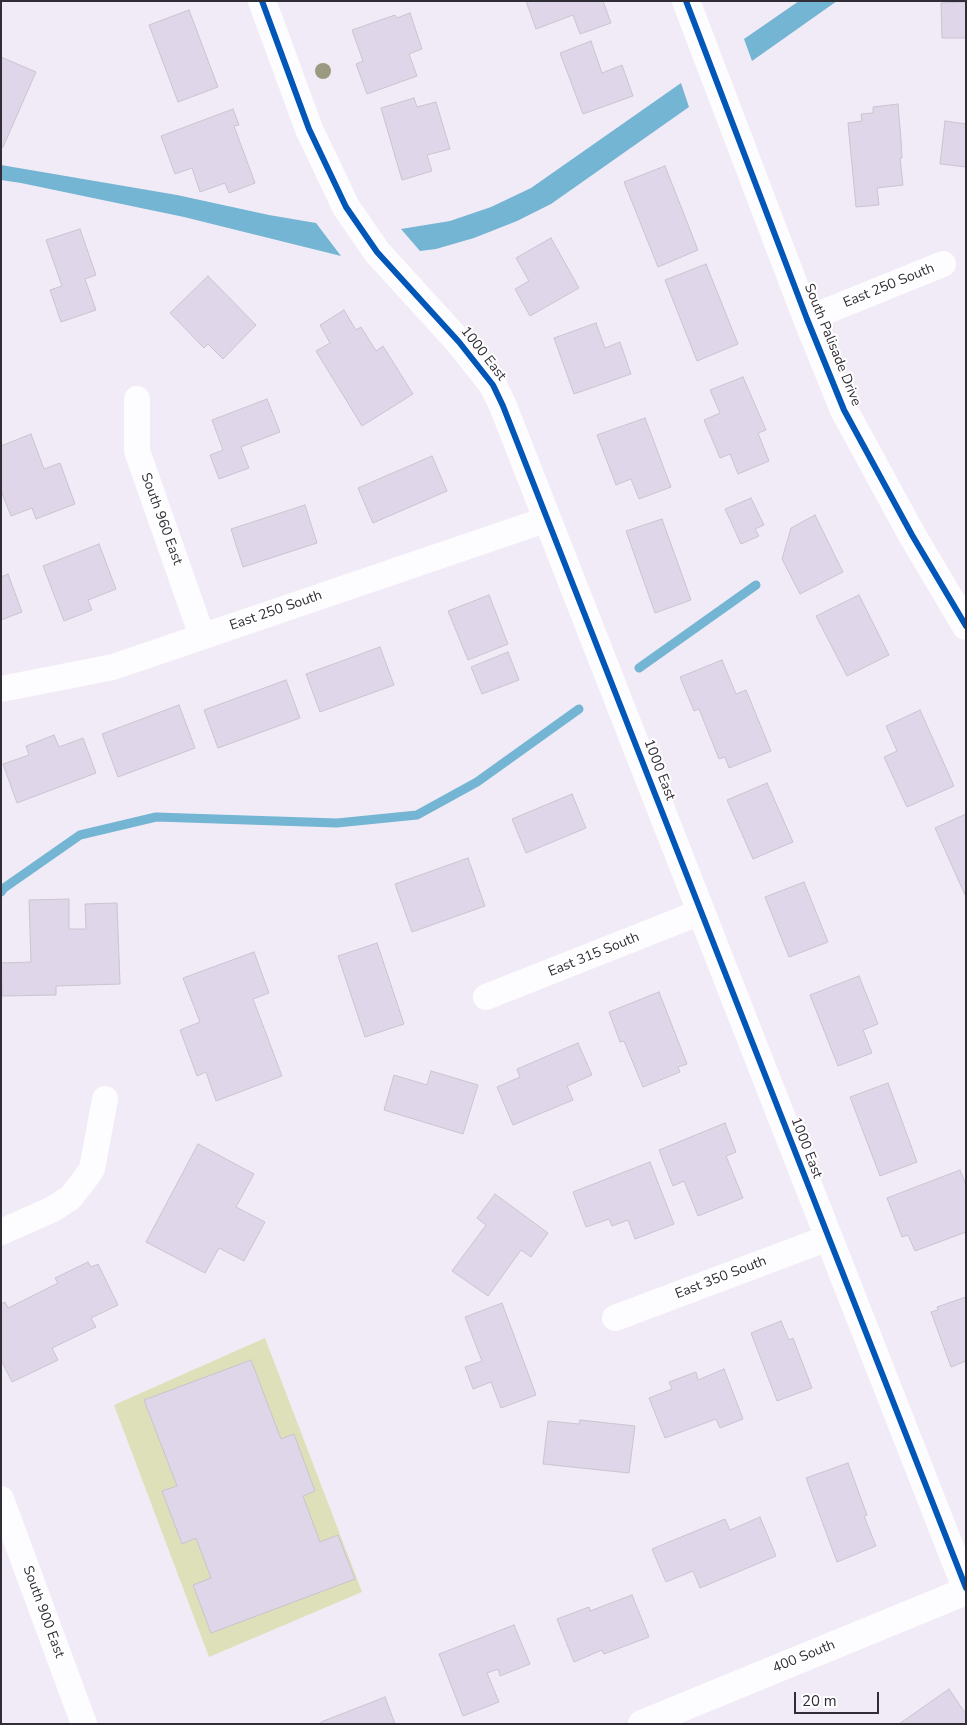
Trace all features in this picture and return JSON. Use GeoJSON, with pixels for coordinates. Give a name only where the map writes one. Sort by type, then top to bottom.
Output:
{"type":"FeatureCollection","features":[{"type":"Feature","properties":{"kind":"street","name":"1000 East"},"geometry":{"type":"LineString","coordinates":[[262,1],[309,129],[346,207],[377,252],[459,342],[493,385],[503,406],[966,1590]]}},
{"type":"Feature","properties":{"kind":"street","name":"South Palisade Drive"},"geometry":{"type":"LineString","coordinates":[[686,1],[720,94],[844,410],[912,535],[966,626]]}},
{"type":"Feature","properties":{"kind":"street","name":"East 250 South"},"geometry":{"type":"LineString","coordinates":[[807,318],[943,264]]}},
{"type":"Feature","properties":{"kind":"street","name":"South 960 East"},"geometry":{"type":"LineString","coordinates":[[137,399],[137,451],[202,636]]}},
{"type":"Feature","properties":{"kind":"street","name":"East 250 South"},"geometry":{"type":"LineString","coordinates":[[1,689],[113,668],[548,519]]}},
{"type":"Feature","properties":{"kind":"street","name":"East 315 South"},"geometry":{"type":"LineString","coordinates":[[486,997],[701,912]]}},
{"type":"Feature","properties":{"kind":"street"},"geometry":{"type":"LineString","coordinates":[[1,1232],[52,1209],[70,1198],[82,1183],[92,1169],[105,1098]]}},
{"type":"Feature","properties":{"kind":"street","name":"East 350 South"},"geometry":{"type":"LineString","coordinates":[[614,1318],[828,1238]]}},
{"type":"Feature","properties":{"kind":"street","name":"South 900 East"},"geometry":{"type":"LineString","coordinates":[[1,1499],[84,1724]]}},
{"type":"Feature","properties":{"kind":"street","name":"400 South"},"geometry":{"type":"LineString","coordinates":[[642,1724],[966,1590]]}},
{"type":"Feature","properties":{"kind":"green space"},"geometry":{"type":"Polygon","coordinates":[[[265,1338],[362,1592],[209,1657],[114,1405],[265,1338]]]}},
{"type":"Feature","properties":{"kind":"water"},"geometry":{"type":"Polygon","coordinates":[[[799,1],[837,1],[752,61],[744,39],[799,1]]]}},
{"type":"Feature","properties":{"kind":"water"},"geometry":{"type":"Polygon","coordinates":[[[681,83],[689,107],[551,204],[517,221],[474,238],[436,249],[420,251],[401,229],[450,221],[491,207],[531,188],[681,83]]]}},
{"type":"Feature","properties":{"kind":"water"},"geometry":{"type":"Polygon","coordinates":[[[1,165],[177,195],[316,223],[341,256],[184,217],[1,180],[1,165]]]}},
{"type":"Feature","properties":{"kind":"building"},"geometry":{"type":"Polygon","coordinates":[[[526,1],[603,1],[611,23],[580,34],[573,15],[536,29],[526,1]]]}},
{"type":"Feature","properties":{"kind":"building"},"geometry":{"type":"Polygon","coordinates":[[[966,2],[966,38],[942,38],[941,3],[966,2]]]}},
{"type":"Feature","properties":{"kind":"building"},"geometry":{"type":"Polygon","coordinates":[[[189,10],[218,87],[178,102],[149,25],[189,10]]]}},
{"type":"Feature","properties":{"kind":"building"},"geometry":{"type":"Polygon","coordinates":[[[410,13],[422,49],[409,54],[417,76],[367,94],[356,64],[363,61],[352,30],[395,15],[397,18],[410,13]]]}},
{"type":"Feature","properties":{"kind":"building"},"geometry":{"type":"Polygon","coordinates":[[[591,41],[602,73],[622,65],[633,96],[583,114],[560,53],[591,41]]]}},
{"type":"Feature","properties":{"kind":"building"},"geometry":{"type":"Polygon","coordinates":[[[1,57],[36,72],[3,147],[1,147],[1,57]]]}},
{"type":"Feature","properties":{"kind":"building"},"geometry":{"type":"Polygon","coordinates":[[[414,98],[417,107],[436,102],[450,149],[427,155],[432,171],[402,180],[381,108],[414,98]]]}},
{"type":"Feature","properties":{"kind":"building"},"geometry":{"type":"Polygon","coordinates":[[[898,104],[903,185],[877,188],[879,205],[856,207],[848,123],[862,121],[861,114],[873,113],[873,107],[898,104]]]}},
{"type":"Feature","properties":{"kind":"building"},"geometry":{"type":"Polygon","coordinates":[[[233,109],[239,125],[234,126],[255,183],[229,193],[225,183],[200,192],[192,168],[175,174],[161,136],[233,109]]]}},
{"type":"Feature","properties":{"kind":"building"},"geometry":{"type":"Polygon","coordinates":[[[945,121],[966,124],[966,167],[940,164],[945,121]]]}},
{"type":"Feature","properties":{"kind":"building"},"geometry":{"type":"Polygon","coordinates":[[[665,166],[698,250],[658,267],[624,182],[665,166]]]}},
{"type":"Feature","properties":{"kind":"building"},"geometry":{"type":"Polygon","coordinates":[[[80,229],[96,275],[85,279],[96,310],[61,322],[50,290],[62,286],[46,240],[80,229]]]}},
{"type":"Feature","properties":{"kind":"building"},"geometry":{"type":"Polygon","coordinates":[[[551,238],[579,288],[530,316],[515,289],[529,281],[516,258],[551,238]]]}},
{"type":"Feature","properties":{"kind":"building"},"geometry":{"type":"Polygon","coordinates":[[[706,264],[738,344],[697,361],[665,280],[706,264]]]}},
{"type":"Feature","properties":{"kind":"building"},"geometry":{"type":"Polygon","coordinates":[[[208,276],[256,325],[223,359],[208,344],[204,348],[170,313],[208,276]]]}},
{"type":"Feature","properties":{"kind":"building"},"geometry":{"type":"Polygon","coordinates":[[[344,310],[356,330],[361,327],[376,351],[383,346],[413,394],[362,426],[316,351],[330,343],[320,325],[344,310]]]}},
{"type":"Feature","properties":{"kind":"building"},"geometry":{"type":"Polygon","coordinates":[[[596,323],[605,348],[620,342],[631,374],[574,394],[554,338],[596,323]]]}},
{"type":"Feature","properties":{"kind":"building"},"geometry":{"type":"Polygon","coordinates":[[[743,377],[766,430],[758,433],[769,461],[738,474],[730,454],[720,458],[704,420],[720,413],[710,390],[743,377]]]}},
{"type":"Feature","properties":{"kind":"building"},"geometry":{"type":"Polygon","coordinates":[[[267,399],[280,432],[241,447],[249,468],[219,479],[210,455],[223,450],[212,420],[267,399]]]}},
{"type":"Feature","properties":{"kind":"building"},"geometry":{"type":"Polygon","coordinates":[[[645,418],[671,487],[639,499],[631,479],[616,485],[597,435],[645,418]]]}},
{"type":"Feature","properties":{"kind":"building"},"geometry":{"type":"Polygon","coordinates":[[[31,434],[44,469],[60,463],[75,504],[36,519],[32,508],[11,516],[1,491],[1,446],[31,434]]]}},
{"type":"Feature","properties":{"kind":"building"},"geometry":{"type":"Polygon","coordinates":[[[432,456],[447,491],[373,523],[358,488],[432,456]]]}},
{"type":"Feature","properties":{"kind":"building"},"geometry":{"type":"Polygon","coordinates":[[[751,498],[764,525],[755,529],[759,536],[741,544],[725,509],[751,498]]]}},
{"type":"Feature","properties":{"kind":"building"},"geometry":{"type":"Polygon","coordinates":[[[305,505],[317,543],[243,567],[231,529],[305,505]]]}},
{"type":"Feature","properties":{"kind":"building"},"geometry":{"type":"Polygon","coordinates":[[[815,515],[843,572],[800,594],[782,559],[791,528],[815,515]]]}},
{"type":"Feature","properties":{"kind":"building"},"geometry":{"type":"Polygon","coordinates":[[[662,519],[691,600],[655,613],[626,531],[662,519]]]}},
{"type":"Feature","properties":{"kind":"building"},"geometry":{"type":"Polygon","coordinates":[[[99,544],[116,589],[88,600],[92,610],[64,621],[43,566],[99,544]]]}},
{"type":"Feature","properties":{"kind":"building"},"geometry":{"type":"Polygon","coordinates":[[[8,574],[22,612],[1,620],[1,577],[8,574]]]}},
{"type":"Feature","properties":{"kind":"building"},"geometry":{"type":"Polygon","coordinates":[[[489,595],[508,644],[468,660],[448,611],[489,595]]]}},
{"type":"Feature","properties":{"kind":"building"},"geometry":{"type":"Polygon","coordinates":[[[859,595],[889,655],[847,676],[816,616],[859,595]]]}},
{"type":"Feature","properties":{"kind":"building"},"geometry":{"type":"Polygon","coordinates":[[[380,647],[394,685],[320,712],[306,674],[380,647]]]}},
{"type":"Feature","properties":{"kind":"building"},"geometry":{"type":"Polygon","coordinates":[[[508,652],[519,680],[482,694],[471,667],[508,652]]]}},
{"type":"Feature","properties":{"kind":"building"},"geometry":{"type":"Polygon","coordinates":[[[722,660],[736,694],[746,690],[771,751],[729,768],[725,757],[719,759],[699,709],[694,711],[680,677],[722,660]]]}},
{"type":"Feature","properties":{"kind":"building"},"geometry":{"type":"Polygon","coordinates":[[[286,680],[300,718],[218,748],[204,710],[286,680]]]}},
{"type":"Feature","properties":{"kind":"building"},"geometry":{"type":"Polygon","coordinates":[[[179,705],[195,748],[118,777],[102,734],[179,705]]]}},
{"type":"Feature","properties":{"kind":"building"},"geometry":{"type":"Polygon","coordinates":[[[920,710],[954,786],[907,807],[884,757],[897,751],[886,726],[920,710]]]}},
{"type":"Feature","properties":{"kind":"building"},"geometry":{"type":"Polygon","coordinates":[[[54,735],[59,747],[83,738],[96,773],[17,803],[3,764],[29,755],[26,746],[54,735]]]}},
{"type":"Feature","properties":{"kind":"building"},"geometry":{"type":"Polygon","coordinates":[[[767,783],[793,842],[753,859],[727,800],[767,783]]]}},
{"type":"Feature","properties":{"kind":"building"},"geometry":{"type":"Polygon","coordinates":[[[572,794],[586,828],[526,853],[512,819],[572,794]]]}},
{"type":"Feature","properties":{"kind":"building"},"geometry":{"type":"Polygon","coordinates":[[[966,814],[966,897],[935,828],[966,814]]]}},
{"type":"Feature","properties":{"kind":"building"},"geometry":{"type":"Polygon","coordinates":[[[468,858],[485,906],[412,932],[395,884],[468,858]]]}},
{"type":"Feature","properties":{"kind":"building"},"geometry":{"type":"Polygon","coordinates":[[[804,882],[828,942],[789,957],[765,897],[804,882]]]}},
{"type":"Feature","properties":{"kind":"building"},"geometry":{"type":"Polygon","coordinates":[[[69,899],[69,929],[86,929],[85,904],[117,903],[120,984],[56,986],[56,995],[2,996],[1,963],[31,962],[29,900],[69,899]]]}},
{"type":"Feature","properties":{"kind":"building"},"geometry":{"type":"Polygon","coordinates":[[[377,943],[404,1024],[365,1037],[338,956],[377,943]]]}},
{"type":"Feature","properties":{"kind":"building"},"geometry":{"type":"Polygon","coordinates":[[[254,952],[269,993],[253,999],[282,1076],[216,1101],[206,1072],[197,1076],[180,1030],[200,1022],[183,978],[254,952]]]}},
{"type":"Feature","properties":{"kind":"building"},"geometry":{"type":"Polygon","coordinates":[[[859,976],[878,1024],[863,1030],[872,1053],[838,1066],[810,995],[859,976]]]}},
{"type":"Feature","properties":{"kind":"building"},"geometry":{"type":"Polygon","coordinates":[[[659,992],[687,1064],[678,1067],[680,1072],[643,1087],[624,1041],[620,1042],[609,1012],[659,992]]]}},
{"type":"Feature","properties":{"kind":"building"},"geometry":{"type":"Polygon","coordinates":[[[578,1043],[592,1075],[567,1086],[573,1100],[513,1125],[497,1087],[520,1077],[517,1069],[578,1043]]]}},
{"type":"Feature","properties":{"kind":"building"},"geometry":{"type":"Polygon","coordinates":[[[431,1071],[478,1085],[463,1134],[384,1110],[394,1075],[427,1085],[431,1071]]]}},
{"type":"Feature","properties":{"kind":"building"},"geometry":{"type":"Polygon","coordinates":[[[888,1083],[917,1162],[880,1176],[850,1097],[888,1083]]]}},
{"type":"Feature","properties":{"kind":"building"},"geometry":{"type":"Polygon","coordinates":[[[725,1123],[736,1152],[726,1156],[743,1198],[698,1216],[684,1181],[673,1186],[659,1150],[725,1123]]]}},
{"type":"Feature","properties":{"kind":"building"},"geometry":{"type":"Polygon","coordinates":[[[198,1144],[254,1174],[236,1207],[265,1222],[244,1261],[219,1248],[205,1273],[146,1242],[198,1144]]]}},
{"type":"Feature","properties":{"kind":"building"},"geometry":{"type":"Polygon","coordinates":[[[650,1162],[674,1224],[635,1239],[628,1220],[612,1226],[609,1219],[586,1227],[573,1192],[650,1162]]]}},
{"type":"Feature","properties":{"kind":"building"},"geometry":{"type":"Polygon","coordinates":[[[960,1170],[966,1185],[966,1232],[915,1251],[908,1235],[902,1237],[887,1198],[960,1170]]]}},
{"type":"Feature","properties":{"kind":"building"},"geometry":{"type":"Polygon","coordinates":[[[495,1194],[548,1233],[531,1257],[521,1250],[488,1296],[452,1271],[486,1225],[477,1218],[495,1194]]]}},
{"type":"Feature","properties":{"kind":"building"},"geometry":{"type":"Polygon","coordinates":[[[88,1262],[91,1267],[98,1264],[118,1305],[91,1318],[96,1327],[52,1348],[58,1360],[12,1382],[1,1360],[1,1304],[5,1302],[8,1308],[58,1283],[55,1278],[88,1262]]]}},
{"type":"Feature","properties":{"kind":"building"},"geometry":{"type":"Polygon","coordinates":[[[966,1297],[966,1361],[951,1367],[931,1312],[938,1310],[937,1307],[966,1297]]]}},
{"type":"Feature","properties":{"kind":"building"},"geometry":{"type":"Polygon","coordinates":[[[502,1303],[536,1395],[501,1408],[491,1382],[473,1389],[465,1367],[482,1361],[465,1317],[502,1303]]]}},
{"type":"Feature","properties":{"kind":"building"},"geometry":{"type":"Polygon","coordinates":[[[781,1321],[789,1340],[793,1338],[812,1388],[777,1401],[751,1333],[781,1321]]]}},
{"type":"Feature","properties":{"kind":"building"},"geometry":{"type":"Polygon","coordinates":[[[251,1360],[281,1439],[294,1434],[315,1491],[303,1496],[320,1542],[338,1535],[355,1579],[211,1633],[193,1585],[211,1578],[196,1538],[182,1544],[162,1491],[177,1486],[144,1400],[251,1360]]]}},
{"type":"Feature","properties":{"kind":"building"},"geometry":{"type":"Polygon","coordinates":[[[724,1369],[743,1419],[720,1428],[716,1419],[665,1438],[649,1398],[672,1389],[669,1382],[696,1372],[698,1380],[724,1369]]]}},
{"type":"Feature","properties":{"kind":"building"},"geometry":{"type":"Polygon","coordinates":[[[580,1420],[635,1426],[629,1473],[543,1464],[548,1421],[579,1424],[580,1420]]]}},
{"type":"Feature","properties":{"kind":"building"},"geometry":{"type":"Polygon","coordinates":[[[848,1463],[867,1515],[864,1516],[876,1546],[837,1562],[806,1478],[848,1463]]]}},
{"type":"Feature","properties":{"kind":"building"},"geometry":{"type":"Polygon","coordinates":[[[760,1517],[776,1556],[700,1588],[693,1571],[666,1582],[652,1549],[725,1519],[730,1530],[760,1517]]]}},
{"type":"Feature","properties":{"kind":"building"},"geometry":{"type":"Polygon","coordinates":[[[632,1595],[649,1637],[604,1654],[602,1650],[574,1662],[557,1619],[589,1607],[590,1611],[632,1595]]]}},
{"type":"Feature","properties":{"kind":"building"},"geometry":{"type":"Polygon","coordinates":[[[514,1625],[530,1664],[500,1676],[498,1669],[487,1673],[499,1702],[463,1716],[439,1654],[514,1625]]]}},
{"type":"Feature","properties":{"kind":"building"},"geometry":{"type":"Polygon","coordinates":[[[949,1689],[966,1714],[966,1724],[899,1724],[949,1689]]]}},
{"type":"Feature","properties":{"kind":"building"},"geometry":{"type":"Polygon","coordinates":[[[385,1697],[395,1724],[321,1724],[321,1722],[385,1697]]]}},
{"type":"Feature","properties":{"kind":"waterway"},"geometry":{"type":"LineString","coordinates":[[639,668],[756,585]]}},
{"type":"Feature","properties":{"kind":"waterway"},"geometry":{"type":"LineString","coordinates":[[1,892],[80,835],[156,817],[337,823],[417,815],[477,782],[579,709]]}},
{"type":"Feature","properties":{"kind":"cycle path"},"geometry":{"type":"LineString","coordinates":[[262,1],[309,129],[346,207],[377,252],[459,342],[493,385],[503,406],[966,1588]]}},
{"type":"Feature","properties":{"kind":"cycle path"},"geometry":{"type":"LineString","coordinates":[[686,1],[807,319],[844,410],[912,535],[966,626]]}}]}
